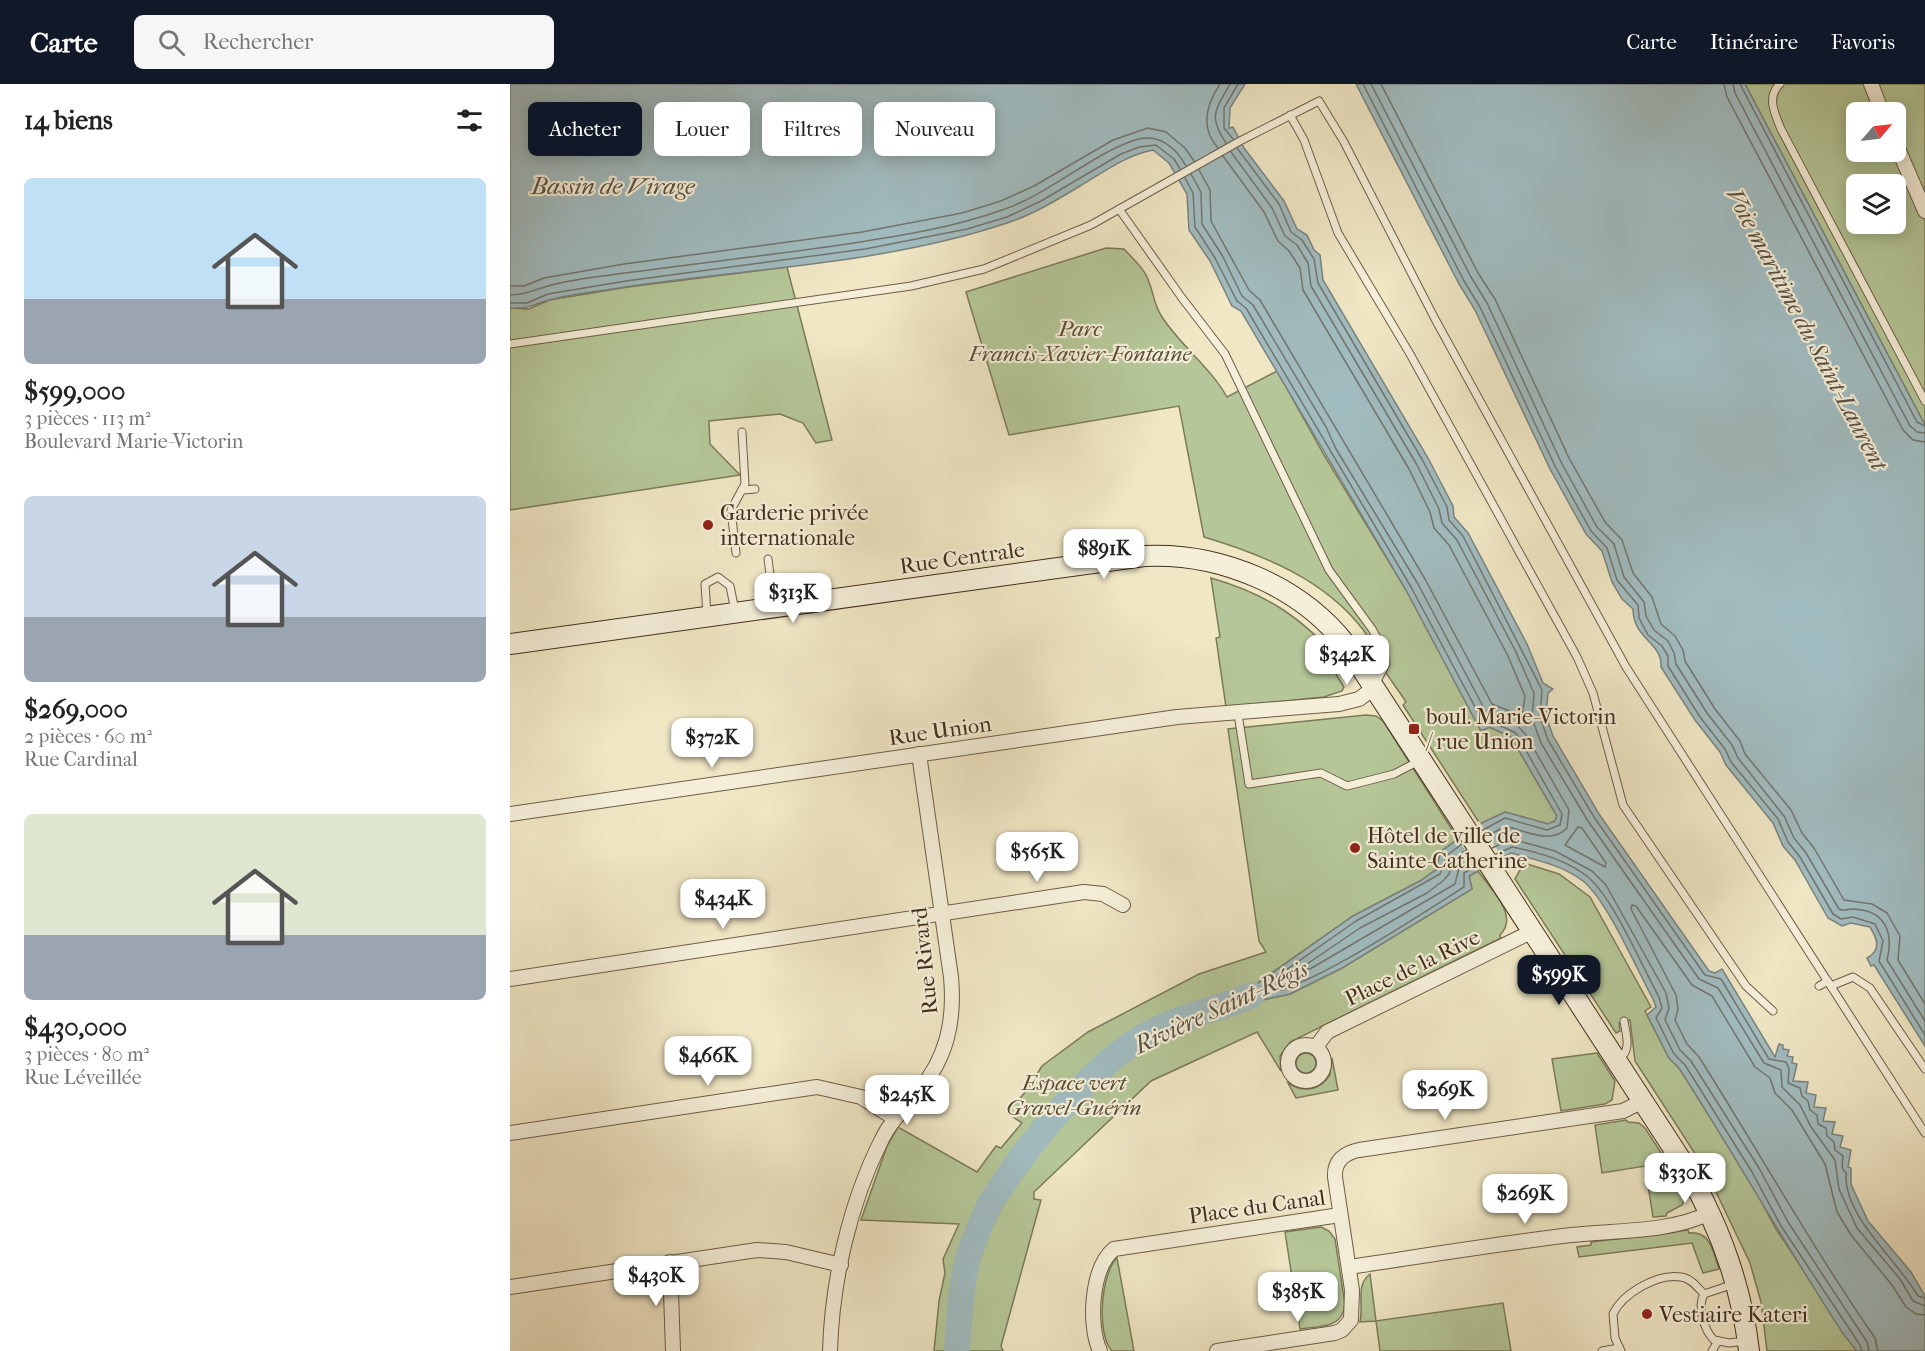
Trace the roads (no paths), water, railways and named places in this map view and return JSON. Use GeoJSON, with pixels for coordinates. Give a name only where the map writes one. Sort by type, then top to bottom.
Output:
{"type":"FeatureCollection","features":[{"type":"Feature","properties":{"kind":"street"},"geometry":{"type":"LineString","coordinates":[[1871,84],[1878,102]]}},
{"type":"Feature","properties":{"kind":"street"},"geometry":{"type":"LineString","coordinates":[[1904,162],[1925,211]]}},
{"type":"Feature","properties":{"kind":"street","name":"Rue Centrale"},"geometry":{"type":"LineString","coordinates":[[510,644],[1133,557],[1186,558],[1221,565],[1249,574],[1304,604],[1339,636],[1685,1166],[1710,1213],[1736,1283],[1748,1346]]}},
{"type":"Feature","properties":{"kind":"street","name":"Rue Union"},"geometry":{"type":"LineString","coordinates":[[510,814],[1184,716],[1238,714],[1339,704],[1359,699],[1374,688]]}},
{"type":"Feature","properties":{"kind":"street","name":"Rue Rivard"},"geometry":{"type":"LineString","coordinates":[[830,1351],[841,1265],[865,1181],[882,1139],[894,1118],[930,1077],[950,1031],[952,987],[919,754]]}},
{"type":"Feature","properties":{"kind":"street"},"geometry":{"type":"LineString","coordinates":[[510,979],[940,912],[1084,892],[1103,894],[1123,905]]}},
{"type":"Feature","properties":{"kind":"street","name":"Place de la Rive"},"geometry":{"type":"LineString","coordinates":[[1316,1047],[1327,1032],[1533,931]]}},
{"type":"Feature","properties":{"kind":"street"},"geometry":{"type":"LineString","coordinates":[[510,1133],[817,1087],[861,1097],[894,1118]]}},
{"type":"Feature","properties":{"kind":"street"},"geometry":{"type":"LineString","coordinates":[[1340,1215],[1334,1172],[1338,1160],[1351,1151],[1623,1111],[1643,1101]]}},
{"type":"Feature","properties":{"kind":"street"},"geometry":{"type":"LineString","coordinates":[[1348,1267],[1554,1237],[1653,1227],[1691,1221],[1710,1213]]}},
{"type":"Feature","properties":{"kind":"street","name":"Place du Canal"},"geometry":{"type":"LineString","coordinates":[[1100,1351],[1094,1324],[1094,1304],[1103,1262],[1114,1249],[1340,1215],[1348,1267],[1352,1320],[1342,1330],[1325,1335],[1217,1351]]}},
{"type":"Feature","properties":{"kind":"street"},"geometry":{"type":"LineString","coordinates":[[510,1287],[756,1250],[786,1252],[841,1265]]}},
{"type":"Feature","properties":{"kind":"street"},"geometry":{"type":"LineString","coordinates":[[670,1262],[673,1351]]}},
{"type":"Feature","properties":{"kind":"lane"},"geometry":{"type":"LineString","coordinates":[[1780,84],[1772,95],[1772,105],[1781,129],[1925,401]]}},
{"type":"Feature","properties":{"kind":"lane"},"geometry":{"type":"LineString","coordinates":[[510,344],[690,320],[945,280],[984,269],[1048,245],[1319,101],[1344,142],[1435,319],[1592,609],[1626,667],[1925,1133]]}},
{"type":"Feature","properties":{"kind":"lane"},"geometry":{"type":"LineString","coordinates":[[1290,115],[1304,140],[1338,233],[1404,345],[1578,657],[1593,693],[1623,804],[1746,986],[1773,1011]]}},
{"type":"Feature","properties":{"kind":"lane"},"geometry":{"type":"LineString","coordinates":[[1119,209],[1225,354],[1329,570],[1378,639],[1386,664],[1374,688]]}},
{"type":"Feature","properties":{"kind":"lane"},"geometry":{"type":"LineString","coordinates":[[736,553],[731,510],[743,490],[745,474],[742,432]]}},
{"type":"Feature","properties":{"kind":"lane"},"geometry":{"type":"LineString","coordinates":[[743,490],[755,489]]}},
{"type":"Feature","properties":{"kind":"lane"},"geometry":{"type":"LineString","coordinates":[[768,559],[775,608]]}},
{"type":"Feature","properties":{"kind":"lane"},"geometry":{"type":"LineString","coordinates":[[707,618],[705,584],[718,577],[730,586],[736,614]]}},
{"type":"Feature","properties":{"kind":"lane"},"geometry":{"type":"LineString","coordinates":[[1238,714],[1250,783],[1321,773],[1347,786],[1394,774],[1421,759]]}},
{"type":"Feature","properties":{"kind":"lane"},"geometry":{"type":"LineString","coordinates":[[1820,986],[1853,976],[1870,988],[1925,1069]]}},
{"type":"Feature","properties":{"kind":"lane"},"geometry":{"type":"LineString","coordinates":[[1617,1061],[1627,1051],[1624,1021]]}},
{"type":"Feature","properties":{"kind":"lane"},"geometry":{"type":"LineString","coordinates":[[1602,1351],[1620,1350],[1613,1314],[1629,1295],[1657,1280],[1671,1277],[1683,1277],[1704,1294]]}},
{"type":"Feature","properties":{"kind":"lane"},"geometry":{"type":"LineString","coordinates":[[1704,1294],[1736,1283]]}},
{"type":"Feature","properties":{"kind":"lane"},"geometry":{"type":"LineString","coordinates":[[1704,1294],[1701,1304],[1705,1327],[1709,1335],[1718,1341],[1748,1346]]}},
{"type":"Feature","properties":{"kind":"lane"},"geometry":{"type":"LineString","coordinates":[[1712,1351],[1718,1341]]}},
{"type":"Feature","properties":{"kind":"water","name":"Bassin de Virage"},"geometry":{"type":"Polygon","coordinates":[[[510,84],[1245,84],[1230,108],[1229,128],[1233,127],[1244,148],[1284,201],[1297,229],[1307,235],[1314,250],[1320,255],[1323,280],[1428,458],[1453,506],[1454,517],[1468,533],[1527,644],[1543,683],[1553,689],[1548,693],[1546,716],[1553,736],[1599,814],[1709,971],[1715,973],[1722,969],[1775,1057],[1779,1044],[1783,1045],[1783,1049],[1789,1050],[1787,1056],[1793,1057],[1792,1063],[1797,1064],[1793,1081],[1808,1082],[1806,1093],[1816,1095],[1814,1107],[1826,1108],[1823,1121],[1835,1122],[1832,1134],[1843,1136],[1840,1147],[1851,1150],[1848,1167],[1851,1168],[1851,1184],[1868,1221],[1911,1272],[1925,1296],[1925,1351],[1857,1351],[1844,1335],[1679,1068],[1669,1058],[1647,1015],[1656,1007],[1653,999],[1621,936],[1602,903],[1592,890],[1575,875],[1511,853],[1469,876],[1472,889],[1342,968],[1290,994],[1221,1009],[1353,916],[1420,881],[1437,869],[1440,852],[1480,824],[1505,812],[1548,824],[1555,821],[1557,816],[1511,737],[1490,727],[1481,731],[1406,590],[1241,311],[1232,306],[1210,261],[1189,230],[1187,194],[1169,163],[1153,150],[1115,165],[1026,216],[961,237],[866,256],[587,292],[526,307],[510,308],[510,84]]]}},
{"type":"Feature","properties":{"kind":"water","name":"Voie maritime du Saint-Laurent"},"geometry":{"type":"Polygon","coordinates":[[[1356,84],[1745,84],[1925,425],[1925,1046],[1874,965],[1871,966],[1867,958],[1874,952],[1877,944],[1870,927],[1851,923],[1842,926],[1828,918],[1795,860],[1783,846],[1773,823],[1726,765],[1720,752],[1695,720],[1661,667],[1657,652],[1642,634],[1634,619],[1633,609],[1622,599],[1612,582],[1602,551],[1586,534],[1550,469],[1475,310],[1459,284],[1356,84]]]}},
{"type":"Feature","properties":{"kind":"waterway","name":"Rivière Saint-Régis"},"geometry":{"type":"LineString","coordinates":[[957,1351],[964,1274],[977,1232],[1006,1179],[1060,1110],[1103,1067],[1124,1049],[1146,1035],[1172,1023],[1252,995]]}},
{"type":"Feature","properties":{"kind":"place","name":"Garderie privée internationale"},"geometry":{"type":"Point","coordinates":[708,525]}},
{"type":"Feature","properties":{"kind":"place","name":"boul. Marie-Victorin / rue Union"},"geometry":{"type":"Point","coordinates":[1414,729]}},
{"type":"Feature","properties":{"kind":"place","name":"Hôtel de ville de Sainte-Catherine"},"geometry":{"type":"Point","coordinates":[1355,848]}},
{"type":"Feature","properties":{"kind":"place","name":"Vestiaire Kateri"},"geometry":{"type":"Point","coordinates":[1647,1314]}},
{"type":"Feature","properties":{"kind":"park label","name":"Parc Francis-Xavier-Fontaine"},"geometry":{"type":"Point","coordinates":[1080,340]}},
{"type":"Feature","properties":{"kind":"park label","name":"Espace vert Gravel-Guérin"},"geometry":{"type":"Point","coordinates":[1074,1094]}}]}
